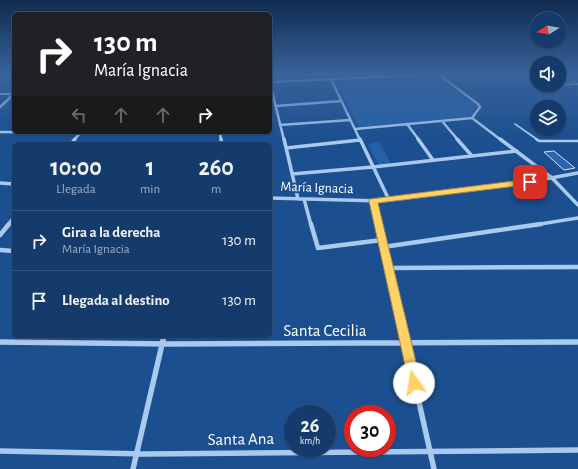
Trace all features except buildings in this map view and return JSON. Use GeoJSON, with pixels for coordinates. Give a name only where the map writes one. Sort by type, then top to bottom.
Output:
{"type":"FeatureCollection","features":[{"type":"Feature","properties":{"kind":"street"},"geometry":{"type":"LineString","coordinates":[[273,95],[298,199]]}},
{"type":"Feature","properties":{"kind":"street"},"geometry":{"type":"LineString","coordinates":[[338,95],[389,200]]}},
{"type":"Feature","properties":{"kind":"street"},"geometry":{"type":"LineString","coordinates":[[466,95],[480,107],[472,118]]}},
{"type":"Feature","properties":{"kind":"street"},"geometry":{"type":"LineString","coordinates":[[0,107],[12,96]]}},
{"type":"Feature","properties":{"kind":"street"},"geometry":{"type":"LineString","coordinates":[[276,106],[341,101]]}},
{"type":"Feature","properties":{"kind":"street"},"geometry":{"type":"LineString","coordinates":[[355,129],[472,118],[552,178],[578,205]]}},
{"type":"Feature","properties":{"kind":"street"},"geometry":{"type":"LineString","coordinates":[[280,125],[350,120]]}},
{"type":"Feature","properties":{"kind":"street"},"geometry":{"type":"LineString","coordinates":[[442,121],[472,156]]}},
{"type":"Feature","properties":{"kind":"street"},"geometry":{"type":"LineString","coordinates":[[407,124],[433,160]]}},
{"type":"Feature","properties":{"kind":"street"},"geometry":{"type":"LineString","coordinates":[[0,132],[12,132]]}},
{"type":"Feature","properties":{"kind":"street"},"geometry":{"type":"LineString","coordinates":[[73,142],[79,134]]}},
{"type":"Feature","properties":{"kind":"street"},"geometry":{"type":"LineString","coordinates":[[286,148],[360,140]]}},
{"type":"Feature","properties":{"kind":"street"},"geometry":{"type":"LineString","coordinates":[[292,174],[373,167],[517,151]]}},
{"type":"Feature","properties":{"kind":"street","name":"María Ignacia"},"geometry":{"type":"LineString","coordinates":[[272,198],[373,201],[389,200],[518,184],[578,173]]}},
{"type":"Feature","properties":{"kind":"street"},"geometry":{"type":"LineString","coordinates":[[0,183],[12,184]]}},
{"type":"Feature","properties":{"kind":"street"},"geometry":{"type":"LineString","coordinates":[[304,199],[318,248],[382,240]]}},
{"type":"Feature","properties":{"kind":"street"},"geometry":{"type":"LineString","coordinates":[[373,201],[434,469]]}},
{"type":"Feature","properties":{"kind":"street"},"geometry":{"type":"LineString","coordinates":[[383,246],[578,218]]}},
{"type":"Feature","properties":{"kind":"street"},"geometry":{"type":"LineString","coordinates":[[0,235],[12,220]]}},
{"type":"Feature","properties":{"kind":"street"},"geometry":{"type":"LineString","coordinates":[[0,250],[12,250]]}},
{"type":"Feature","properties":{"kind":"street"},"geometry":{"type":"LineString","coordinates":[[388,268],[578,267]]}},
{"type":"Feature","properties":{"kind":"street"},"geometry":{"type":"LineString","coordinates":[[133,469],[164,338]]}},
{"type":"Feature","properties":{"kind":"street","name":"Santa Cecilia"},"geometry":{"type":"LineString","coordinates":[[0,342],[162,344],[578,342]]}},
{"type":"Feature","properties":{"kind":"street","name":"Santa Ana"},"geometry":{"type":"LineString","coordinates":[[0,451],[136,454],[578,450]]}},
{"type":"Feature","properties":{"kind":"lane"},"geometry":{"type":"LineString","coordinates":[[515,124],[539,141],[578,141]]}},
{"type":"Feature","properties":{"kind":"shaded area"},"geometry":{"type":"Polygon","coordinates":[[[342,95],[461,95],[477,106],[472,116],[359,127],[342,95]]]}},
{"type":"Feature","properties":{"kind":"shaded area"},"geometry":{"type":"Polygon","coordinates":[[[379,142],[391,163],[379,165],[368,144],[379,142]]]}},
{"type":"Feature","properties":{"kind":"route"},"geometry":{"type":"LineString","coordinates":[[414,383],[373,201],[530,182]]}}]}
